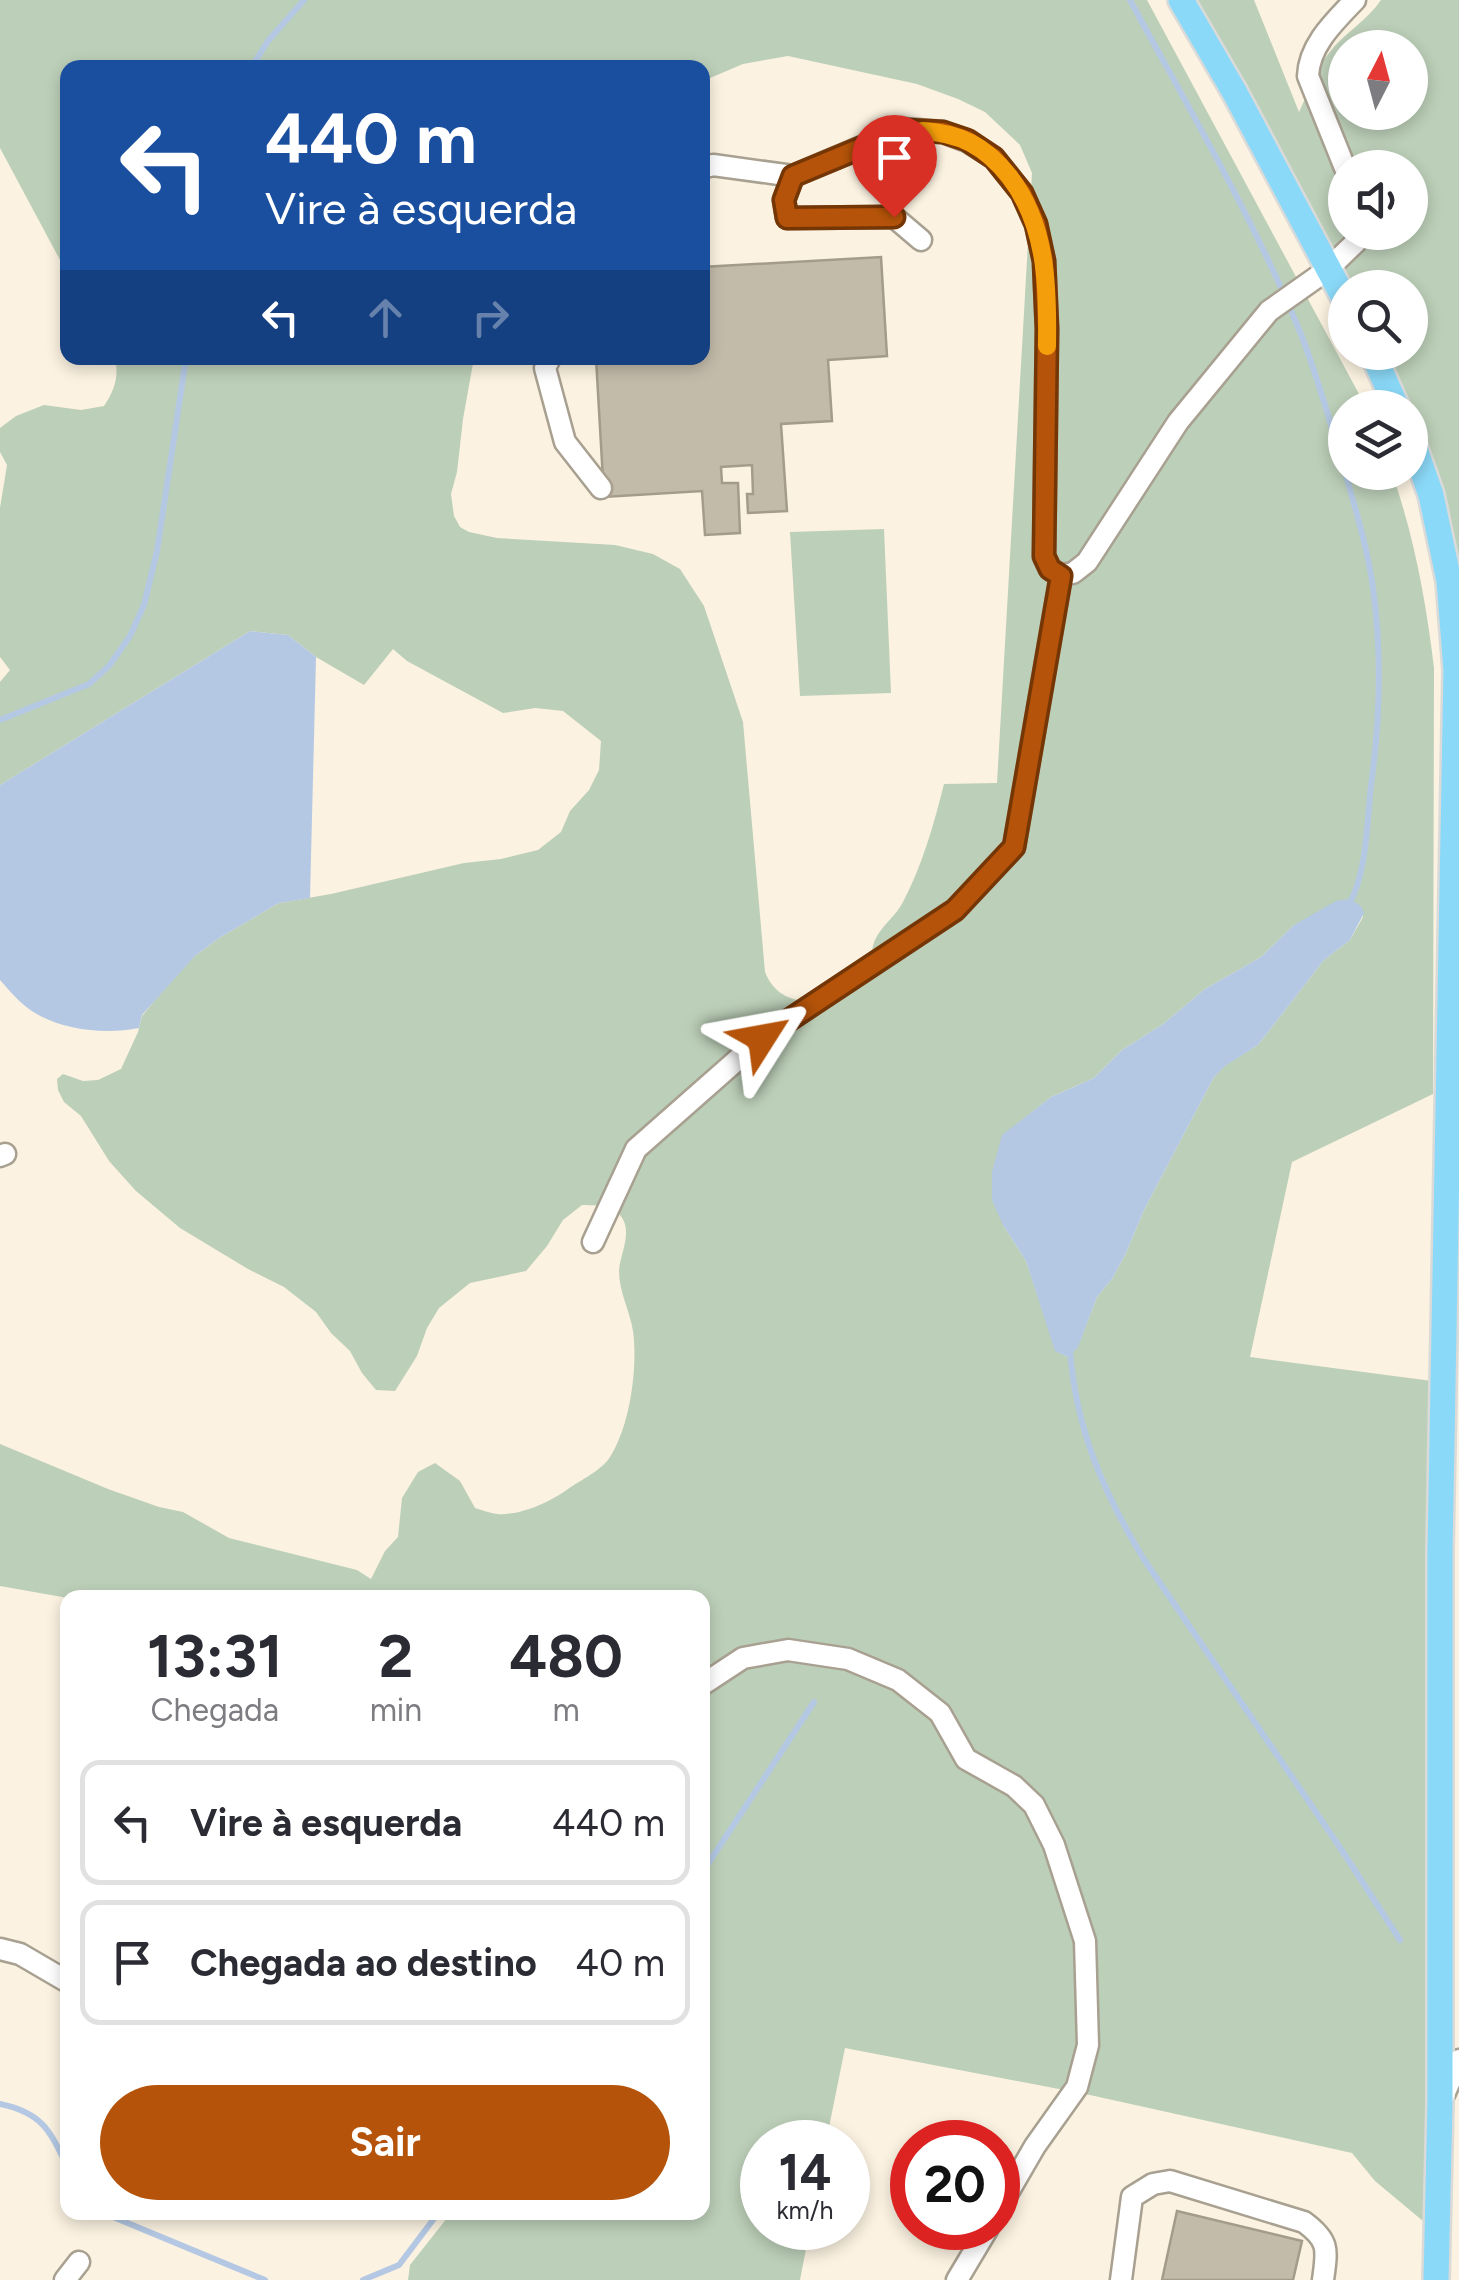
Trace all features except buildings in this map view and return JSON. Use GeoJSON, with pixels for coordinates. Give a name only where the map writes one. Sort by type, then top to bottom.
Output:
{"type":"FeatureCollection","features":[{"type":"Feature","properties":{"kind":"main road"},"geometry":{"type":"LineString","coordinates":[[1181,0],[1328,270]]}},
{"type":"Feature","properties":{"kind":"main road"},"geometry":{"type":"LineString","coordinates":[[1428,486],[1449,580],[1456,670],[1440,1550],[1440,2103],[1436,2280]]}},
{"type":"Feature","properties":{"kind":"street"},"geometry":{"type":"LineString","coordinates":[[1338,150],[1308,76],[1309,62],[1337,18],[1356,0]]}},
{"type":"Feature","properties":{"kind":"street"},"geometry":{"type":"LineString","coordinates":[[710,166],[793,176],[904,130],[943,132],[967,140],[994,158],[1022,193],[1036,224],[1044,261],[1044,556],[1050,569],[1061,576],[1073,574],[1087,562],[1178,422],[1270,311],[1328,270],[1348,250]]}},
{"type":"Feature","properties":{"kind":"street"},"geometry":{"type":"LineString","coordinates":[[793,176],[784,200],[787,218],[894,217],[921,240]]}},
{"type":"Feature","properties":{"kind":"street"},"geometry":{"type":"LineString","coordinates":[[547,365],[566,442],[602,488]]}},
{"type":"Feature","properties":{"kind":"street"},"geometry":{"type":"LineString","coordinates":[[593,1242],[636,1149],[762,1038],[955,910],[1014,847],[1061,576]]}},
{"type":"Feature","properties":{"kind":"street"},"geometry":{"type":"LineString","coordinates":[[710,1680],[743,1658],[788,1650],[848,1659],[898,1680],[940,1713],[966,1759],[1014,1786],[1034,1805],[1054,1845],[1086,1942],[1088,2045],[1077,2087],[1020,2172]]}},
{"type":"Feature","properties":{"kind":"street"},"geometry":{"type":"LineString","coordinates":[[0,1949],[20,1954],[60,1977]]}},
{"type":"Feature","properties":{"kind":"street"},"geometry":{"type":"LineString","coordinates":[[1440,2103],[1459,2060]]}},
{"type":"Feature","properties":{"kind":"street"},"geometry":{"type":"LineString","coordinates":[[1120,2280],[1132,2197],[1153,2184],[1170,2181],[1304,2222],[1321,2234],[1327,2251],[1323,2280]]}},
{"type":"Feature","properties":{"kind":"street"},"geometry":{"type":"LineString","coordinates":[[957,2280],[975,2250]]}},
{"type":"Feature","properties":{"kind":"street"},"geometry":{"type":"LineString","coordinates":[[65,2280],[79,2262]]}},
{"type":"Feature","properties":{"kind":"green space"},"geometry":{"type":"Polygon","coordinates":[[[0,0],[1147,0],[1328,336],[1328,370],[1346,370],[1357,390],[1328,390],[1328,490],[1397,490],[1418,569],[1434,668],[1433,1094],[1292,1162],[1250,1357],[1432,1381],[1429,2226],[1375,2181],[1352,2153],[1090,2095],[845,2048],[830,2120],[740,2120],[740,2250],[806,2250],[800,2280],[408,2280],[410,2265],[445,2220],[710,2220],[710,1590],[60,1590],[60,1597],[0,1586],[0,1444],[108,1489],[183,1512],[229,1538],[357,1570],[371,1579],[385,1551],[398,1537],[402,1498],[418,1472],[435,1463],[460,1481],[475,1508],[506,1514],[553,1499],[606,1462],[623,1429],[634,1362],[633,1331],[619,1279],[625,1226],[614,1210],[582,1205],[563,1220],[526,1271],[470,1283],[439,1308],[417,1356],[395,1391],[376,1390],[350,1351],[316,1312],[284,1287],[180,1228],[136,1191],[109,1161],[81,1116],[64,1102],[57,1079],[63,1074],[83,1081],[98,1080],[121,1069],[142,1016],[174,977],[219,938],[279,903],[538,850],[561,832],[570,811],[589,790],[599,770],[601,741],[563,711],[535,708],[503,713],[407,661],[393,649],[364,685],[288,635],[250,631],[0,785],[0,682],[10,670],[0,657],[0,508],[7,465],[0,452],[0,428],[16,416],[44,405],[81,410],[104,406],[115,383],[116,365],[473,365],[451,494],[460,527],[497,538],[615,545],[653,554],[680,569],[704,606],[743,722],[765,972],[776,989],[792,999],[836,998],[868,980],[875,940],[910,888],[944,784],[997,783],[1032,173],[1020,145],[985,112],[958,99],[917,84],[788,56],[743,64],[710,78],[710,60],[60,60],[60,260],[0,148],[0,0]],[[1361,906],[1294,925],[1261,957],[1205,989],[1163,1024],[1122,1050],[1094,1078],[1051,1097],[1002,1136],[1003,1225],[1026,1261],[1056,1351],[1068,1357],[1078,1346],[1097,1297],[1126,1253],[1145,1208],[1214,1077],[1224,1066],[1258,1045],[1324,960],[1350,940],[1363,917],[1361,906]]]}},
{"type":"Feature","properties":{"kind":"green space"},"geometry":{"type":"Polygon","coordinates":[[[1192,0],[1254,0],[1299,112],[1328,54],[1328,130],[1428,130],[1428,30],[1352,30],[1381,0],[1459,0],[1459,586],[1450,526],[1428,462],[1428,390],[1399,390],[1391,370],[1428,370],[1428,270],[1341,270],[1330,250],[1428,250],[1428,150],[1328,150],[1328,247],[1192,0]]]}},
{"type":"Feature","properties":{"kind":"green space"},"geometry":{"type":"Polygon","coordinates":[[[884,529],[891,693],[800,696],[790,532],[884,529]]]}},
{"type":"Feature","properties":{"kind":"water"},"geometry":{"type":"Polygon","coordinates":[[[250,631],[288,635],[316,657],[310,898],[279,903],[195,956],[142,1015],[139,1028],[82,1029],[41,1016],[0,980],[0,785],[250,631]]]}},
{"type":"Feature","properties":{"kind":"water"},"geometry":{"type":"Polygon","coordinates":[[[1350,899],[1364,913],[1350,940],[1324,960],[1258,1045],[1214,1077],[1145,1208],[1126,1253],[1097,1297],[1078,1347],[1068,1357],[1055,1351],[1026,1261],[992,1200],[992,1172],[1002,1135],[1051,1097],[1094,1078],[1122,1050],[1163,1024],[1205,989],[1261,957],[1294,925],[1336,901],[1350,899]]]}},
{"type":"Feature","properties":{"kind":"waterway"},"geometry":{"type":"LineString","coordinates":[[256,60],[304,0]]}},
{"type":"Feature","properties":{"kind":"waterway"},"geometry":{"type":"LineString","coordinates":[[1130,0],[1220,164],[1282,289],[1317,380],[1364,540],[1376,612],[1378,711],[1365,846],[1349,904]]}},
{"type":"Feature","properties":{"kind":"waterway"},"geometry":{"type":"LineString","coordinates":[[0,720],[89,684],[109,666],[130,636],[144,605],[157,551],[185,365]]}},
{"type":"Feature","properties":{"kind":"waterway"},"geometry":{"type":"LineString","coordinates":[[1070,1350],[1085,1433],[1104,1484],[1129,1533],[1400,1940]]}},
{"type":"Feature","properties":{"kind":"waterway"},"geometry":{"type":"LineString","coordinates":[[710,1861],[814,1702]]}},
{"type":"Feature","properties":{"kind":"waterway"},"geometry":{"type":"LineString","coordinates":[[0,2104],[36,2118],[60,2152]]}},
{"type":"Feature","properties":{"kind":"waterway"},"geometry":{"type":"LineString","coordinates":[[120,2220],[265,2280]]}},
{"type":"Feature","properties":{"kind":"waterway"},"geometry":{"type":"LineString","coordinates":[[363,2280],[399,2265],[433,2220]]}},
{"type":"Feature","properties":{"kind":"slow traffic"},"geometry":{"type":"LineString","coordinates":[[923,131],[943,132],[967,140],[994,158],[1022,193],[1036,224],[1044,261],[1047,346]]}},
{"type":"Feature","properties":{"kind":"route"},"geometry":{"type":"LineString","coordinates":[[762,1038],[955,910],[1014,847],[1061,576],[1050,569],[1044,556],[1044,261],[1036,224],[1022,193],[994,158],[967,140],[943,132],[904,130],[793,176],[784,200],[787,218],[894,217]]}}]}
